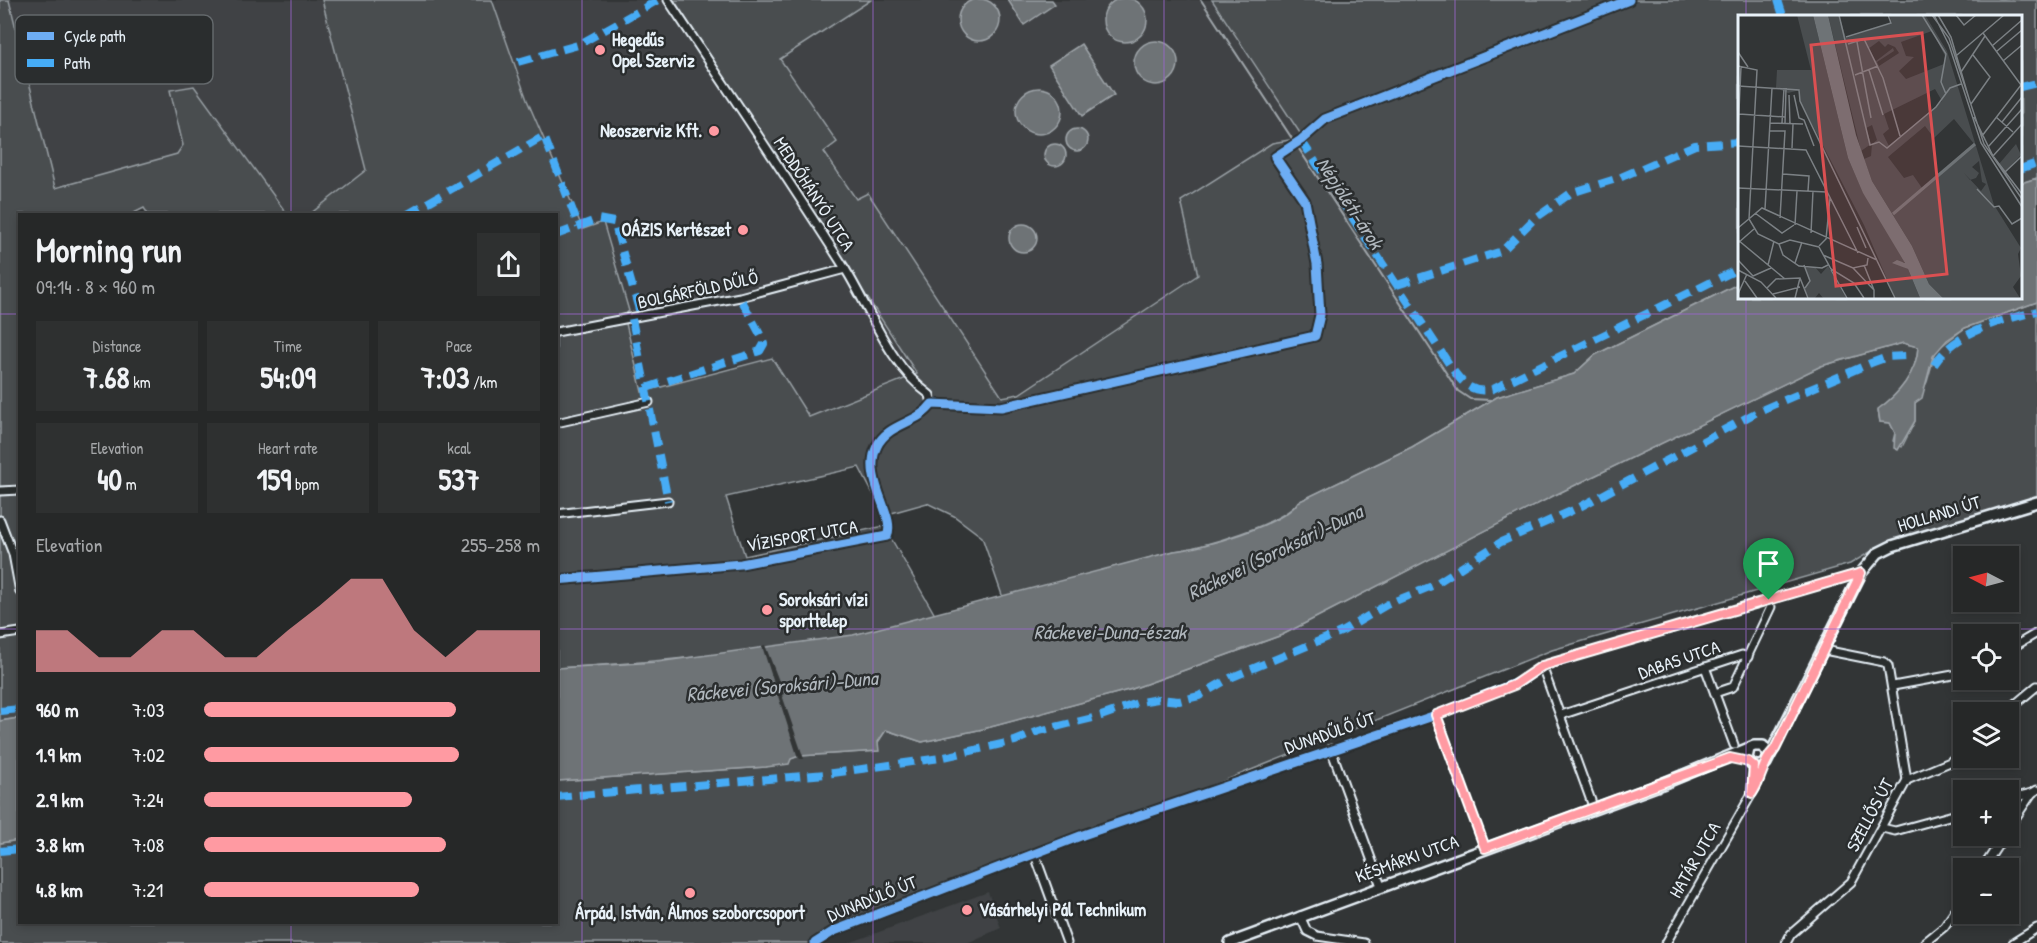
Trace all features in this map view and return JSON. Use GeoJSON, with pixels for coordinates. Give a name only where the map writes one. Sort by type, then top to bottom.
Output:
{"type":"FeatureCollection","features":[{"type":"Feature","properties":{"kind":"street","name":"MEDDŐHÁNYÓ UTCA"},"geometry":{"type":"LineString","coordinates":[[668,0],[845,269],[888,344],[918,386],[930,395],[932,404]]}},
{"type":"Feature","properties":{"kind":"street","name":"BOLGÁRFÖLD DŰLŐ"},"geometry":{"type":"LineString","coordinates":[[558,332],[740,297],[845,269]]}},
{"type":"Feature","properties":{"kind":"street"},"geometry":{"type":"LineString","coordinates":[[558,423],[649,402]]}},
{"type":"Feature","properties":{"kind":"street","name":"VÍZISPORT UTCA"},"geometry":{"type":"LineString","coordinates":[[558,580],[741,564],[887,536],[889,525],[872,471],[873,453],[882,436],[927,412],[932,404]]}},
{"type":"Feature","properties":{"kind":"street"},"geometry":{"type":"LineString","coordinates":[[0,491],[18,490]]}},
{"type":"Feature","properties":{"kind":"street"},"geometry":{"type":"LineString","coordinates":[[558,514],[668,501]]}},
{"type":"Feature","properties":{"kind":"street","name":"HOLLANDI ÚT"},"geometry":{"type":"LineString","coordinates":[[1861,573],[1878,553],[1892,546],[2037,502]]}},
{"type":"Feature","properties":{"kind":"street"},"geometry":{"type":"LineString","coordinates":[[0,520],[16,554],[18,573]]}},
{"type":"Feature","properties":{"kind":"street"},"geometry":{"type":"LineString","coordinates":[[1755,765],[1769,755],[1783,730],[1861,573]]}},
{"type":"Feature","properties":{"kind":"street","name":"DUNADŰLŐ ÚT"},"geometry":{"type":"LineString","coordinates":[[815,943],[859,921],[1083,835],[1436,715],[1514,685],[1542,666],[1861,573]]}},
{"type":"Feature","properties":{"kind":"street","name":"DABAS UTCA"},"geometry":{"type":"LineString","coordinates":[[1561,715],[1742,655],[1748,657],[1771,607],[1769,600]]}},
{"type":"Feature","properties":{"kind":"street"},"geometry":{"type":"LineString","coordinates":[[0,635],[18,632]]}},
{"type":"Feature","properties":{"kind":"street"},"geometry":{"type":"LineString","coordinates":[[2019,644],[2037,633]]}},
{"type":"Feature","properties":{"kind":"street","name":"SZELLŐS ÚT"},"geometry":{"type":"LineString","coordinates":[[1786,943],[1791,934],[1851,882],[1906,780],[1893,686],[1888,666],[1884,662],[1824,650]]}},
{"type":"Feature","properties":{"kind":"street"},"geometry":{"type":"LineString","coordinates":[[1715,693],[1733,687],[1748,657]]}},
{"type":"Feature","properties":{"kind":"street"},"geometry":{"type":"LineString","coordinates":[[1542,666],[1594,808]]}},
{"type":"Feature","properties":{"kind":"street"},"geometry":{"type":"LineString","coordinates":[[1706,667],[1734,745]]}},
{"type":"Feature","properties":{"kind":"street"},"geometry":{"type":"LineString","coordinates":[[1893,686],[1953,675]]}},
{"type":"Feature","properties":{"kind":"street"},"geometry":{"type":"LineString","coordinates":[[2018,702],[2037,686]]}},
{"type":"Feature","properties":{"kind":"street"},"geometry":{"type":"LineString","coordinates":[[1436,715],[1485,848]]}},
{"type":"Feature","properties":{"kind":"street"},"geometry":{"type":"LineString","coordinates":[[1769,755],[1763,746],[1783,730]]}},
{"type":"Feature","properties":{"kind":"street","name":"KÉSMÁRKI UTCA"},"geometry":{"type":"LineString","coordinates":[[1230,943],[1246,940],[1300,916],[1730,758],[1749,749],[1763,746]]}},
{"type":"Feature","properties":{"kind":"street"},"geometry":{"type":"LineString","coordinates":[[1331,749],[1381,886]]}},
{"type":"Feature","properties":{"kind":"street"},"geometry":{"type":"LineString","coordinates":[[1749,749],[1755,765]]}},
{"type":"Feature","properties":{"kind":"street"},"geometry":{"type":"LineString","coordinates":[[1730,758],[1755,765]]}},
{"type":"Feature","properties":{"kind":"street"},"geometry":{"type":"LineString","coordinates":[[1906,780],[1953,759]]}},
{"type":"Feature","properties":{"kind":"street","name":"HATÁR UTCA"},"geometry":{"type":"LineString","coordinates":[[1666,943],[1758,783],[1755,765]]}},
{"type":"Feature","properties":{"kind":"street"},"geometry":{"type":"LineString","coordinates":[[2019,796],[2035,791]]}},
{"type":"Feature","properties":{"kind":"street"},"geometry":{"type":"LineString","coordinates":[[2019,814],[2035,791]]}},
{"type":"Feature","properties":{"kind":"street"},"geometry":{"type":"LineString","coordinates":[[1882,828],[1895,831],[1953,815]]}},
{"type":"Feature","properties":{"kind":"street"},"geometry":{"type":"LineString","coordinates":[[1035,855],[1066,943]]}},
{"type":"Feature","properties":{"kind":"street"},"geometry":{"type":"LineString","coordinates":[[1924,943],[1944,927],[1953,914]]}},
{"type":"Feature","properties":{"kind":"street"},"geometry":{"type":"LineString","coordinates":[[1300,916],[1307,931],[1317,936],[1364,943]]}},
{"type":"Feature","properties":{"kind":"street"},"geometry":{"type":"LineString","coordinates":[[2013,943],[2037,928]]}},
{"type":"Feature","properties":{"kind":"shaded area"},"geometry":{"type":"Polygon","coordinates":[[[0,0],[9,0],[15,25],[15,84],[30,84],[55,188],[177,154],[183,145],[170,90],[194,86],[286,213],[147,213],[144,208],[134,213],[18,213],[18,718],[0,721],[0,0]]]}},
{"type":"Feature","properties":{"kind":"shaded area"},"geometry":{"type":"Polygon","coordinates":[[[9,0],[322,0],[367,171],[311,213],[286,213],[193,86],[171,91],[183,145],[177,154],[55,188],[30,84],[213,84],[213,15],[15,15],[15,25],[9,0]]]}},
{"type":"Feature","properties":{"kind":"shaded area"},"geometry":{"type":"Polygon","coordinates":[[[322,0],[492,0],[527,100],[583,229],[603,222],[629,311],[624,315],[642,392],[772,358],[809,417],[917,374],[674,0],[871,0],[780,59],[837,142],[824,152],[856,199],[868,193],[1002,397],[1019,394],[1198,275],[1181,201],[1272,143],[1295,139],[1300,133],[1212,0],[2037,0],[2037,178],[2022,183],[2022,15],[1738,15],[1738,284],[1595,355],[1574,374],[1497,397],[1412,447],[1298,502],[1290,510],[1260,526],[1202,545],[1003,598],[982,537],[954,516],[927,503],[884,515],[859,467],[726,497],[745,556],[884,526],[935,615],[862,634],[815,642],[668,660],[558,668],[558,213],[311,213],[366,170],[322,0]]]}},
{"type":"Feature","properties":{"kind":"shaded area"},"geometry":{"type":"Polygon","coordinates":[[[492,0],[674,0],[918,374],[808,417],[772,358],[725,368],[642,392],[603,223],[583,229],[527,100],[492,0]]]}},
{"type":"Feature","properties":{"kind":"shaded area"},"geometry":{"type":"Polygon","coordinates":[[[871,0],[1212,0],[1300,133],[1295,139],[1269,145],[1198,275],[1019,394],[1001,397],[868,193],[856,199],[823,152],[837,141],[779,59],[871,0]]]}},
{"type":"Feature","properties":{"kind":"shaded area"},"geometry":{"type":"Polygon","coordinates":[[[2037,302],[2037,501],[1887,542],[1850,564],[1552,650],[817,943],[0,943],[0,843],[18,840],[18,924],[558,924],[558,781],[766,767],[799,756],[878,751],[878,742],[886,730],[922,742],[983,729],[1132,689],[1282,635],[1555,495],[1821,366],[1903,343],[1918,347],[1914,366],[1905,383],[1878,410],[1880,422],[1890,423],[1895,433],[1893,441],[1902,447],[1915,421],[1915,403],[1927,382],[1936,350],[1965,328],[2037,302]]]}},
{"type":"Feature","properties":{"kind":"shaded area","name":"Vásárhelyi Pál Technikum"},"geometry":{"type":"Polygon","coordinates":[[[988,892],[1001,928],[967,943],[849,943],[988,892]]]}},
{"type":"Feature","properties":{"kind":"water"},"geometry":{"type":"Polygon","coordinates":[[[979,-1],[994,5],[1000,20],[994,35],[979,41],[964,35],[958,20],[964,5],[979,-1]]]}},
{"type":"Feature","properties":{"kind":"water"},"geometry":{"type":"Polygon","coordinates":[[[1117,-1],[1133,-1],[1141,4],[1146,12],[1146,28],[1141,36],[1133,41],[1117,41],[1109,36],[1104,28],[1104,12],[1109,4],[1117,-1]]]}},
{"type":"Feature","properties":{"kind":"water"},"geometry":{"type":"Polygon","coordinates":[[[1008,0],[1052,0],[1055,4],[1024,25],[1008,0]]]}},
{"type":"Feature","properties":{"kind":"water"},"geometry":{"type":"Polygon","coordinates":[[[1156,41],[1172,47],[1178,63],[1172,79],[1156,85],[1140,79],[1134,63],[1140,47],[1156,41]]]}},
{"type":"Feature","properties":{"kind":"water"},"geometry":{"type":"Polygon","coordinates":[[[1081,44],[1114,95],[1082,116],[1049,65],[1081,44]]]}},
{"type":"Feature","properties":{"kind":"water"},"geometry":{"type":"Polygon","coordinates":[[[1039,88],[1055,95],[1062,111],[1055,127],[1039,134],[1023,127],[1016,111],[1023,95],[1039,88]]]}},
{"type":"Feature","properties":{"kind":"water"},"geometry":{"type":"Polygon","coordinates":[[[1073,129],[1081,129],[1088,136],[1088,144],[1081,151],[1073,151],[1066,144],[1066,136],[1073,129]]]}},
{"type":"Feature","properties":{"kind":"water"},"geometry":{"type":"Polygon","coordinates":[[[1051,144],[1059,144],[1066,151],[1066,159],[1059,166],[1051,166],[1044,159],[1044,151],[1051,144]]]}},
{"type":"Feature","properties":{"kind":"water","name":"Ráckevei-Duna-észak"},"geometry":{"type":"Polygon","coordinates":[[[2037,178],[2037,302],[1965,328],[1947,340],[1933,356],[1922,398],[1915,403],[1915,421],[1898,450],[1894,448],[1895,433],[1890,423],[1880,422],[1878,409],[1899,390],[1914,366],[1918,347],[1903,343],[1821,366],[1555,495],[1282,635],[1132,689],[983,729],[922,742],[886,730],[878,742],[879,751],[799,756],[791,759],[789,764],[766,767],[558,781],[558,668],[657,662],[853,635],[1174,551],[1203,546],[1241,534],[1277,519],[1298,502],[1412,447],[1497,397],[1574,374],[1595,355],[1738,284],[1738,298],[2022,298],[2022,183],[2037,178]]]}},
{"type":"Feature","properties":{"kind":"water"},"geometry":{"type":"Polygon","coordinates":[[[1023,224],[1033,228],[1037,238],[1033,248],[1023,252],[1013,248],[1009,238],[1013,228],[1023,224]]]}},
{"type":"Feature","properties":{"kind":"water"},"geometry":{"type":"Polygon","coordinates":[[[18,718],[18,840],[0,843],[0,721],[18,718]]]}},
{"type":"Feature","properties":{"kind":"pier"},"geometry":{"type":"Polygon","coordinates":[[[765,645],[784,694],[782,695],[804,759],[800,759],[797,755],[762,646],[765,645]]]}},
{"type":"Feature","properties":{"kind":"waterway","name":"Népjóléti-árok"},"geometry":{"type":"LineString","coordinates":[[1201,0],[1458,391],[1470,399],[1491,400]]}},
{"type":"Feature","properties":{"kind":"marked path"},"geometry":{"type":"LineString","coordinates":[[518,62],[578,45],[658,0]]}},
{"type":"Feature","properties":{"kind":"marked path"},"geometry":{"type":"LineString","coordinates":[[1778,0],[1783,15]]}},
{"type":"Feature","properties":{"kind":"marked path"},"geometry":{"type":"LineString","coordinates":[[2022,87],[2037,83]]}},
{"type":"Feature","properties":{"kind":"marked path"},"geometry":{"type":"LineString","coordinates":[[410,213],[544,136],[579,227]]}},
{"type":"Feature","properties":{"kind":"marked path"},"geometry":{"type":"LineString","coordinates":[[1301,140],[1453,370],[1465,384],[1474,389],[1493,389],[1738,269]]}},
{"type":"Feature","properties":{"kind":"marked path"},"geometry":{"type":"LineString","coordinates":[[1397,285],[1502,251],[1533,220],[1571,193],[1619,178],[1695,145],[1738,142]]}},
{"type":"Feature","properties":{"kind":"marked path"},"geometry":{"type":"LineString","coordinates":[[2022,168],[2037,163]]}},
{"type":"Feature","properties":{"kind":"marked path"},"geometry":{"type":"LineString","coordinates":[[558,234],[598,219],[614,222],[641,317]]}},
{"type":"Feature","properties":{"kind":"marked path"},"geometry":{"type":"LineString","coordinates":[[646,388],[760,351],[764,344],[762,338],[740,297]]}},
{"type":"Feature","properties":{"kind":"marked path"},"geometry":{"type":"LineString","coordinates":[[1934,365],[1943,353],[1966,336],[1994,324],[2037,311]]}},
{"type":"Feature","properties":{"kind":"marked path"},"geometry":{"type":"LineString","coordinates":[[632,319],[668,501]]}},
{"type":"Feature","properties":{"kind":"marked path"},"geometry":{"type":"LineString","coordinates":[[558,797],[826,774],[940,758],[1015,741],[1039,731],[1101,716],[1140,702],[1158,699],[1179,701],[1199,696],[1230,678],[1343,631],[1388,604],[1432,586],[1501,542],[1578,508],[1759,411],[1887,357],[1907,356]]}},
{"type":"Feature","properties":{"kind":"marked path"},"geometry":{"type":"LineString","coordinates":[[0,711],[18,709]]}},
{"type":"Feature","properties":{"kind":"marked path"},"geometry":{"type":"LineString","coordinates":[[0,851],[18,849]]}},
{"type":"Feature","properties":{"kind":"cycle path"},"geometry":{"type":"LineString","coordinates":[[558,580],[741,564],[887,536],[889,528],[887,518],[873,471],[873,459],[877,446],[888,433],[919,416],[932,404],[1001,407],[1315,336],[1320,315],[1317,264],[1305,201],[1275,157],[1301,140],[1325,119],[1629,0]]}},
{"type":"Feature","properties":{"kind":"cycle path"},"geometry":{"type":"LineString","coordinates":[[815,943],[834,931],[1083,835],[1436,715],[1523,680],[1542,666],[1861,573]]}},
{"type":"Feature","properties":{"kind":"place","name":"Hegedűs Opel Szerviz"},"geometry":{"type":"Point","coordinates":[600,50]}},
{"type":"Feature","properties":{"kind":"place","name":"Neoszerviz Kft."},"geometry":{"type":"Point","coordinates":[714,131]}},
{"type":"Feature","properties":{"kind":"place","name":"OÁZIS Kertészet"},"geometry":{"type":"Point","coordinates":[743,230]}},
{"type":"Feature","properties":{"kind":"place","name":"Soroksári vízi sporttelep"},"geometry":{"type":"Point","coordinates":[767,610]}},
{"type":"Feature","properties":{"kind":"place","name":"Árpád, István, Álmos szoborcsoport"},"geometry":{"type":"Point","coordinates":[690,893]}},
{"type":"Feature","properties":{"kind":"place","name":"Vásárhelyi Pál Technikum"},"geometry":{"type":"Point","coordinates":[967,910]}},
{"type":"Feature","properties":{"kind":"route"},"geometry":{"type":"LineString","coordinates":[[1861,573],[1775,749],[1769,755],[1766,764],[1762,766],[1758,783],[1752,793],[1754,766],[1749,762],[1730,758],[1485,848],[1436,715],[1514,685],[1542,666],[1769,600],[1861,573]]}},
{"type":"Feature","properties":{"kind":"water label","name":"Ráckevei (Soroksári)-Duna"},"geometry":{"type":"Point","coordinates":[1275,552]}},
{"type":"Feature","properties":{"kind":"water label","name":"Ráckevei (Soroksári)-Duna"},"geometry":{"type":"Point","coordinates":[782,686]}}]}
